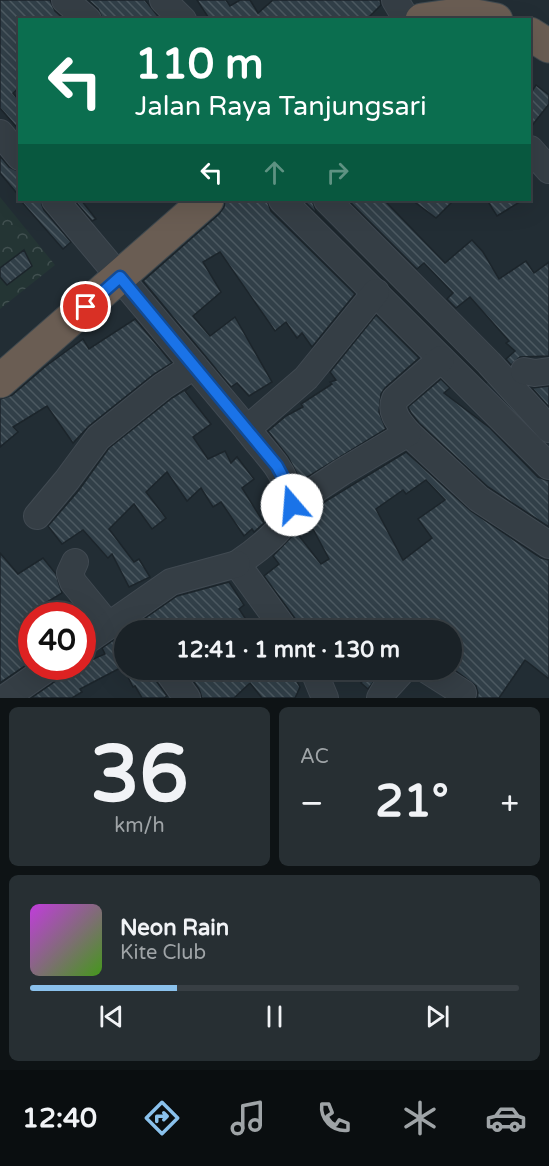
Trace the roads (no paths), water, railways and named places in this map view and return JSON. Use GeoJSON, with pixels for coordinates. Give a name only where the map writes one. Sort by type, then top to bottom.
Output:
{"type":"FeatureCollection","features":[{"type":"Feature","properties":{"kind":"highway"},"geometry":{"type":"LineString","coordinates":[[434,18],[477,11]]}},
{"type":"Feature","properties":{"kind":"highway"},"geometry":{"type":"LineString","coordinates":[[531,35],[549,46]]}},
{"type":"Feature","properties":{"kind":"highway"},"geometry":{"type":"LineString","coordinates":[[0,381],[206,201]]}},
{"type":"Feature","properties":{"kind":"street"},"geometry":{"type":"LineString","coordinates":[[65,0],[86,18]]}},
{"type":"Feature","properties":{"kind":"street"},"geometry":{"type":"LineString","coordinates":[[163,0],[181,18]]}},
{"type":"Feature","properties":{"kind":"street"},"geometry":{"type":"LineString","coordinates":[[395,0],[406,18]]}},
{"type":"Feature","properties":{"kind":"street"},"geometry":{"type":"LineString","coordinates":[[0,133],[18,155]]}},
{"type":"Feature","properties":{"kind":"street"},"geometry":{"type":"LineString","coordinates":[[531,150],[549,170]]}},
{"type":"Feature","properties":{"kind":"street"},"geometry":{"type":"LineString","coordinates":[[56,201],[277,466],[284,479],[292,505]]}},
{"type":"Feature","properties":{"kind":"street"},"geometry":{"type":"LineString","coordinates":[[283,201],[549,466]]}},
{"type":"Feature","properties":{"kind":"street"},"geometry":{"type":"LineString","coordinates":[[328,201],[489,363],[549,429]]}},
{"type":"Feature","properties":{"kind":"street"},"geometry":{"type":"LineString","coordinates":[[246,429],[306,378],[376,292]]}},
{"type":"Feature","properties":{"kind":"street"},"geometry":{"type":"LineString","coordinates":[[441,359],[395,399],[392,406],[393,412],[408,433],[479,499],[549,545]]}},
{"type":"Feature","properties":{"kind":"street"},"geometry":{"type":"LineString","coordinates":[[37,516],[98,438],[163,386],[194,366]]}},
{"type":"Feature","properties":{"kind":"street"},"geometry":{"type":"LineString","coordinates":[[128,620],[171,582],[237,564],[266,543],[288,516],[292,505],[342,471],[408,433]]}},
{"type":"Feature","properties":{"kind":"street"},"geometry":{"type":"LineString","coordinates":[[75,562],[70,573],[73,582],[121,620]]}},
{"type":"Feature","properties":{"kind":"street"},"geometry":{"type":"LineString","coordinates":[[237,564],[278,620]]}},
{"type":"Feature","properties":{"kind":"street"},"geometry":{"type":"LineString","coordinates":[[96,637],[114,628]]}},
{"type":"Feature","properties":{"kind":"street"},"geometry":{"type":"LineString","coordinates":[[5,698],[31,680]]}},
{"type":"Feature","properties":{"kind":"street"},"geometry":{"type":"LineString","coordinates":[[174,680],[187,698]]}},
{"type":"Feature","properties":{"kind":"street"},"geometry":{"type":"LineString","coordinates":[[318,680],[325,698]]}},
{"type":"Feature","properties":{"kind":"street"},"geometry":{"type":"LineString","coordinates":[[380,698],[394,680]]}},
{"type":"Feature","properties":{"kind":"street"},"geometry":{"type":"LineString","coordinates":[[442,680],[463,693]]}}]}
